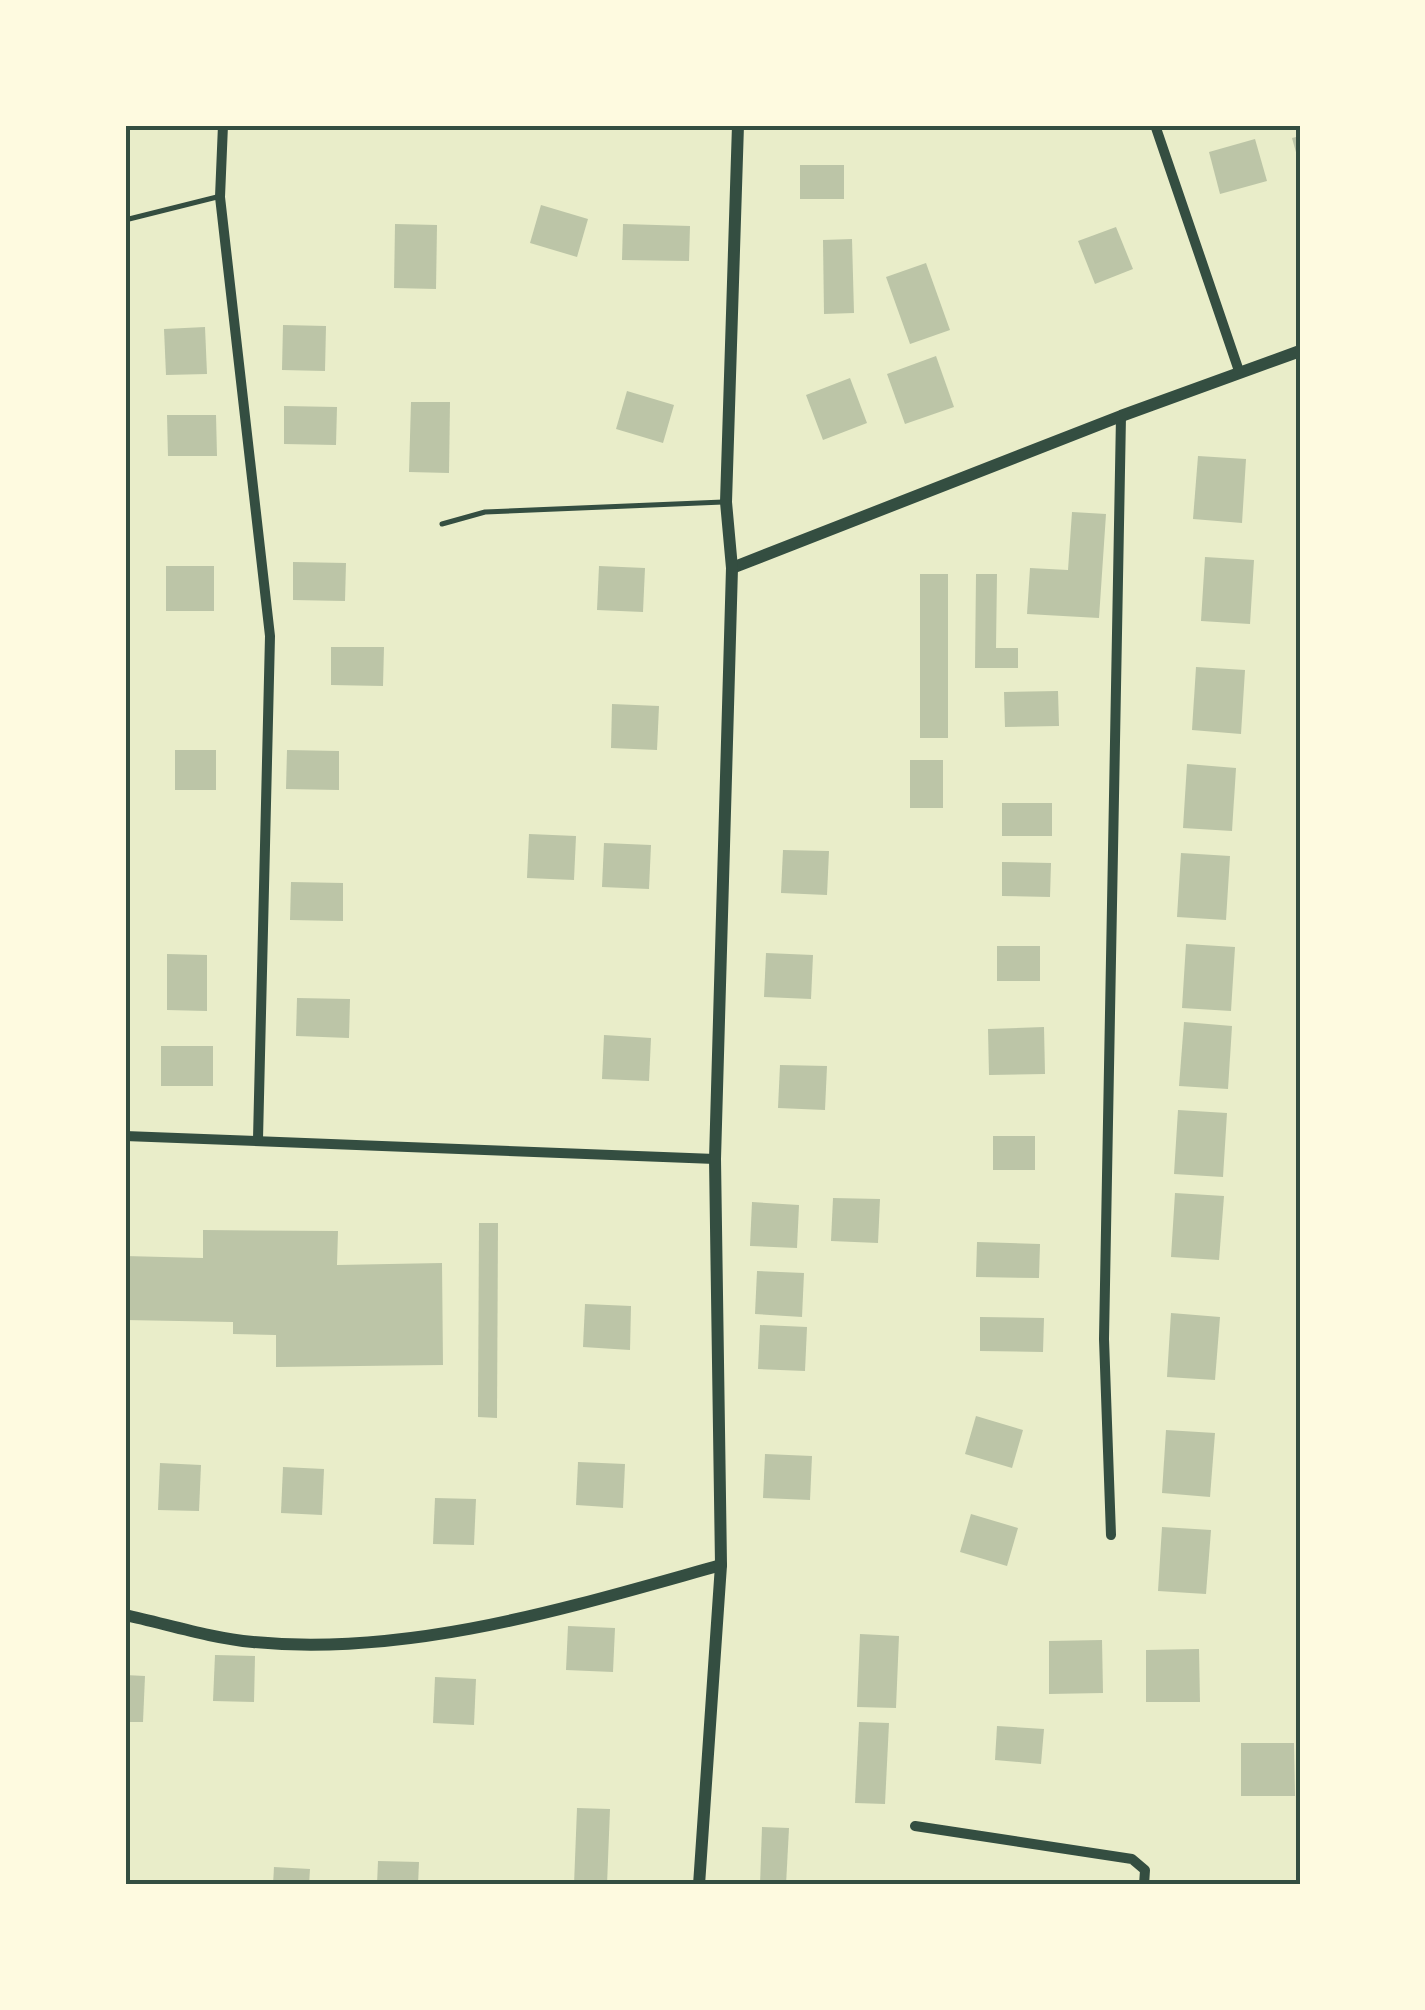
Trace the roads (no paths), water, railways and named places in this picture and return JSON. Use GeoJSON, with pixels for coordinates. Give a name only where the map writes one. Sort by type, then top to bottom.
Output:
{"type":"FeatureCollection","features":[{"type":"Feature","properties":{"kind":"street"},"geometry":{"type":"LineString","coordinates":[[223,125],[220,197],[270,636],[258,1139]]}},
{"type":"Feature","properties":{"kind":"street"},"geometry":{"type":"LineString","coordinates":[[699,1885],[720,1565],[715,1158],[732,568],[726,502],[738,125]]}},
{"type":"Feature","properties":{"kind":"street"},"geometry":{"type":"LineString","coordinates":[[1155,125],[1239,371]]}},
{"type":"Feature","properties":{"kind":"street"},"geometry":{"type":"LineString","coordinates":[[732,568],[1121,416],[1300,351]]}},
{"type":"Feature","properties":{"kind":"street"},"geometry":{"type":"LineString","coordinates":[[1111,1535],[1104,1339],[1121,416]]}},
{"type":"Feature","properties":{"kind":"street"},"geometry":{"type":"LineString","coordinates":[[125,1136],[715,1158]]}},
{"type":"Feature","properties":{"kind":"street"},"geometry":{"type":"LineString","coordinates":[[125,1615],[252,1642],[371,1642],[534,1617],[720,1565]]}},
{"type":"Feature","properties":{"kind":"street"},"geometry":{"type":"LineString","coordinates":[[916,1826],[1132,1859],[1144,1870],[1144,1885]]}},
{"type":"Feature","properties":{"kind":"lane"},"geometry":{"type":"LineString","coordinates":[[125,220],[220,197]]}},
{"type":"Feature","properties":{"kind":"lane"},"geometry":{"type":"LineString","coordinates":[[442,524],[485,512],[726,502]]}}]}
